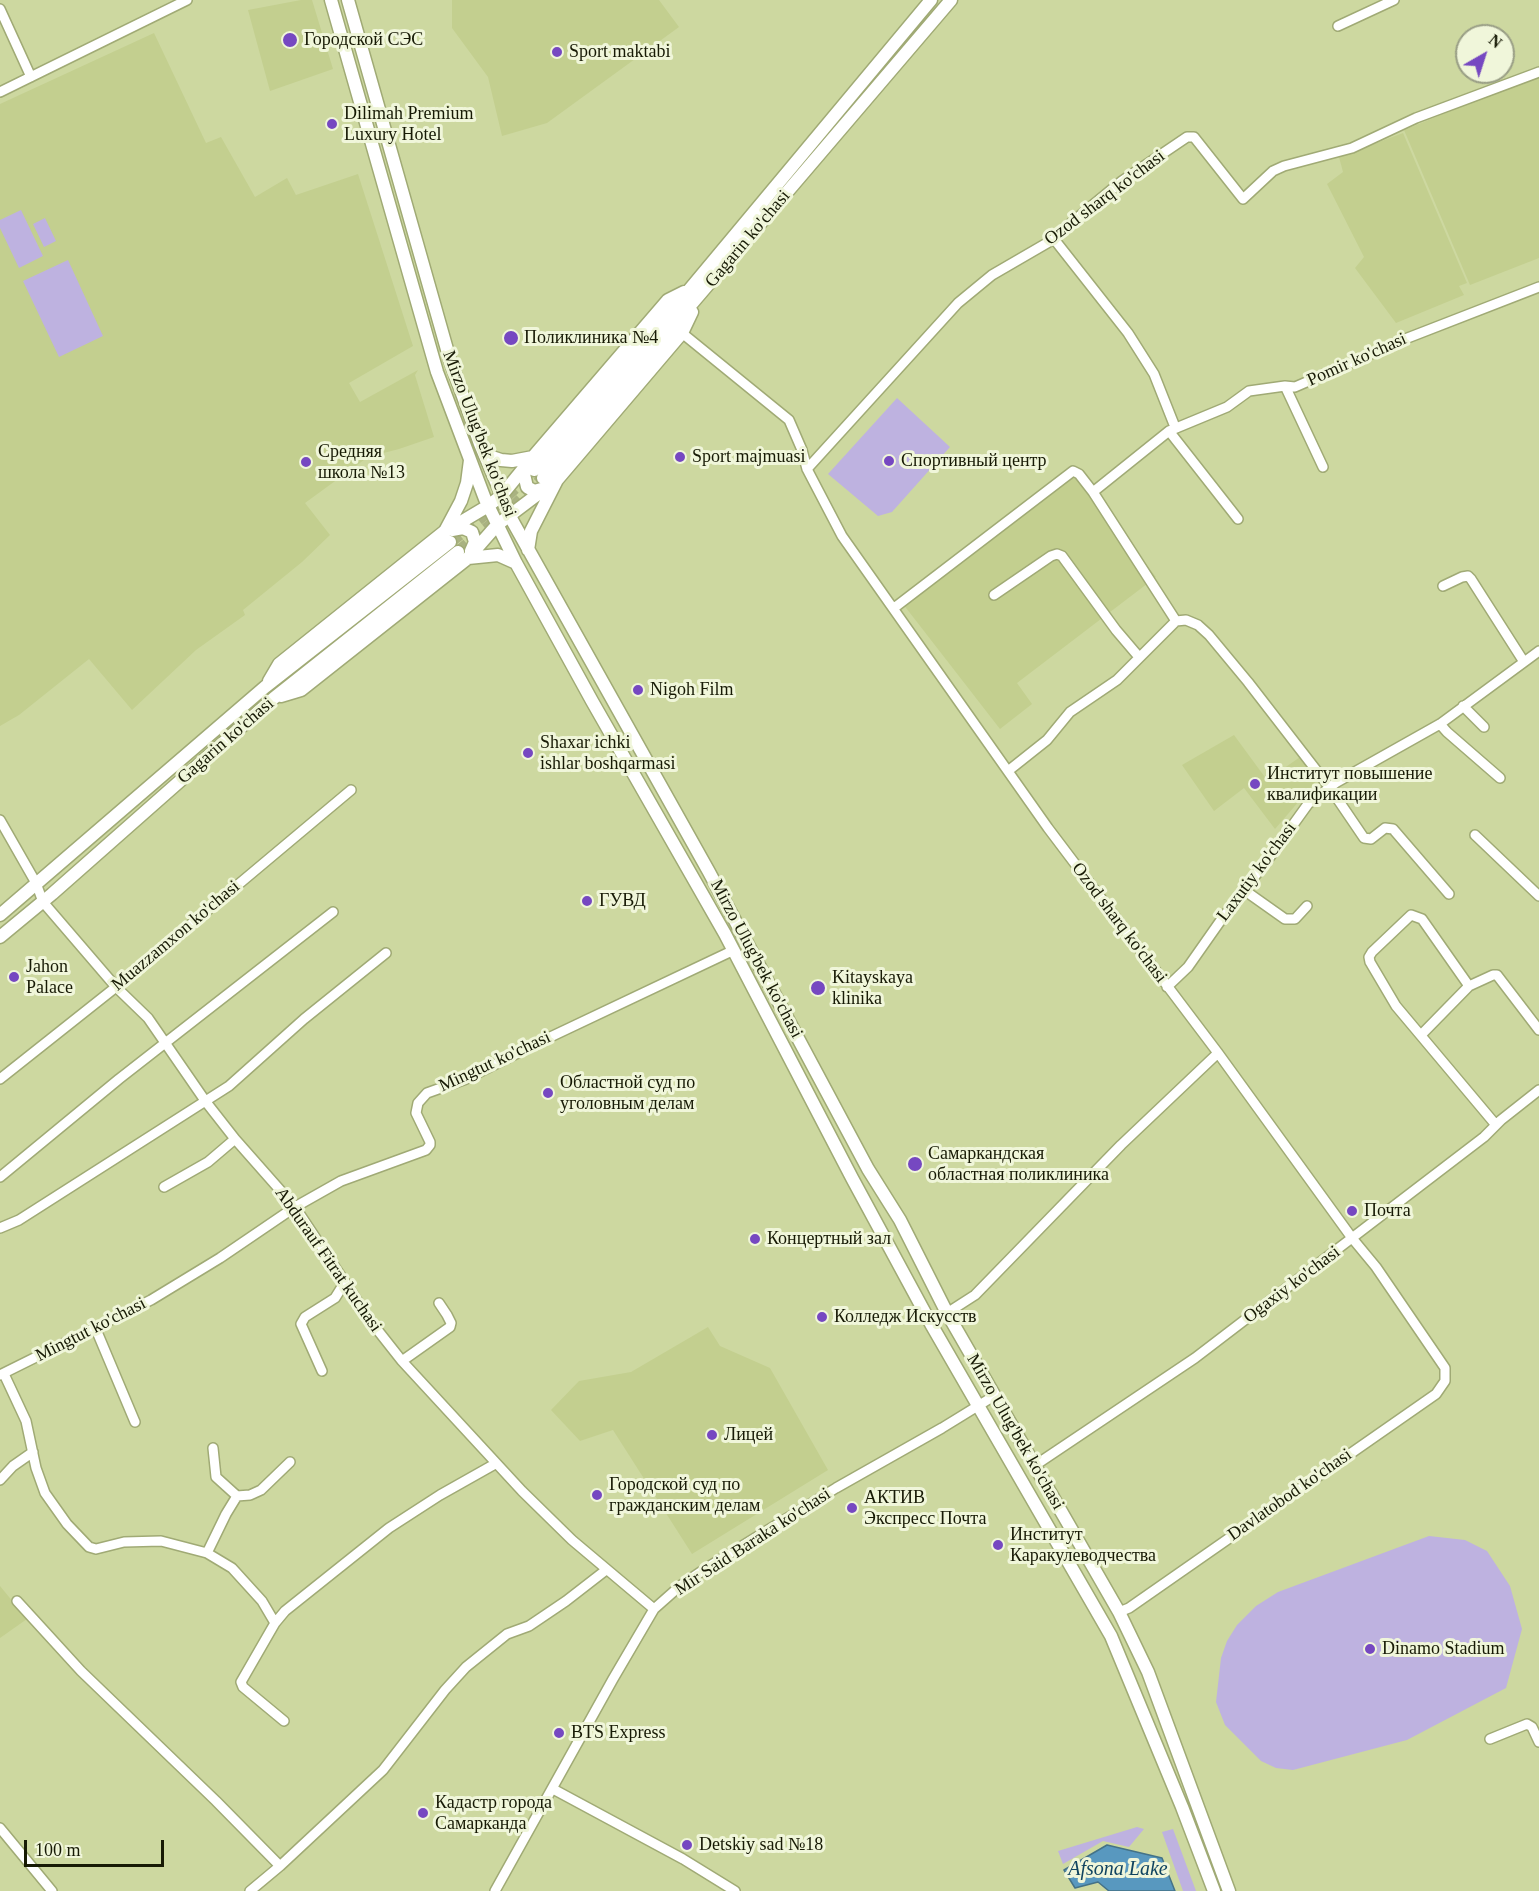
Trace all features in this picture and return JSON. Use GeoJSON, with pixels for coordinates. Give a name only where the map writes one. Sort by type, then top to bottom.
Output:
{"type":"FeatureCollection","features":[{"type":"Feature","properties":{"kind":"main road","name":"Mirzo Ulug'bek ko'chasi"},"geometry":{"type":"LineString","coordinates":[[331,0],[437,372],[488,506],[516,563],[592,701],[734,950],[873,1217],[978,1406],[1111,1636],[1214,1891]]}},
{"type":"Feature","properties":{"kind":"main road","name":"Mirzo Ulug'bek ko'chasi"},"geometry":{"type":"LineString","coordinates":[[348,0],[447,351],[480,444],[510,516],[709,872],[868,1169],[900,1220],[947,1313],[1119,1612],[1148,1672],[1229,1891]]}},
{"type":"Feature","properties":{"kind":"main road","name":"Gagarin ko'chasi"},"geometry":{"type":"LineString","coordinates":[[694,292],[931,0]]}},
{"type":"Feature","properties":{"kind":"main road","name":"Gagarin ko'chasi"},"geometry":{"type":"LineString","coordinates":[[0,937],[43,902],[274,698],[455,546],[488,506],[536,468],[951,0]]}},
{"type":"Feature","properties":{"kind":"main road"},"geometry":{"type":"LineString","coordinates":[[455,546],[497,525],[557,480],[682,333],[694,292]]}},
{"type":"Feature","properties":{"kind":"main road"},"geometry":{"type":"LineString","coordinates":[[480,444],[492,457],[536,468]]}},
{"type":"Feature","properties":{"kind":"main road"},"geometry":{"type":"LineString","coordinates":[[455,546],[470,459]]}},
{"type":"Feature","properties":{"kind":"main road"},"geometry":{"type":"LineString","coordinates":[[536,468],[524,474],[527,487],[534,491],[557,480]]}},
{"type":"Feature","properties":{"kind":"main road"},"geometry":{"type":"LineString","coordinates":[[528,550],[531,531],[557,480]]}},
{"type":"Feature","properties":{"kind":"main road"},"geometry":{"type":"LineString","coordinates":[[455,546],[498,555],[516,563]]}},
{"type":"Feature","properties":{"kind":"main road","name":"Gagarin ko'chasi"},"geometry":{"type":"LineString","coordinates":[[0,915],[266,687],[455,546]]}},
{"type":"Feature","properties":{"kind":"street"},"geometry":{"type":"LineString","coordinates":[[0,92],[187,0]]}},
{"type":"Feature","properties":{"kind":"street"},"geometry":{"type":"LineString","coordinates":[[1338,26],[1394,0]]}},
{"type":"Feature","properties":{"kind":"street"},"geometry":{"type":"LineString","coordinates":[[0,9],[31,77]]}},
{"type":"Feature","properties":{"kind":"street","name":"Ozod sharq ko'chasi"},"geometry":{"type":"LineString","coordinates":[[807,469],[958,303],[992,274],[1054,239],[1122,181],[1187,137],[1194,136],[1243,199],[1274,171],[1284,166],[1352,148],[1416,118],[1539,72]]}},
{"type":"Feature","properties":{"kind":"street"},"geometry":{"type":"LineString","coordinates":[[1054,239],[1128,333],[1154,374],[1172,429],[1238,519]]}},
{"type":"Feature","properties":{"kind":"street","name":"Pomir ko'chasi"},"geometry":{"type":"LineString","coordinates":[[1093,492],[1172,429],[1227,407],[1249,391],[1285,386],[1295,387],[1405,339],[1539,287]]}},
{"type":"Feature","properties":{"kind":"street","name":"Ozod sharq ko'chasi"},"geometry":{"type":"LineString","coordinates":[[682,333],[789,420],[802,450],[807,469],[842,536],[1048,828],[1218,1053],[1399,1299],[1445,1368]]}},
{"type":"Feature","properties":{"kind":"street"},"geometry":{"type":"LineString","coordinates":[[1285,386],[1323,467]]}},
{"type":"Feature","properties":{"kind":"street"},"geometry":{"type":"LineString","coordinates":[[894,608],[1070,472],[1076,472],[1093,492],[1176,621]]}},
{"type":"Feature","properties":{"kind":"street"},"geometry":{"type":"LineString","coordinates":[[994,595],[1051,556],[1057,554],[1062,556],[1116,630],[1139,657]]}},
{"type":"Feature","properties":{"kind":"street"},"geometry":{"type":"LineString","coordinates":[[1443,586],[1462,577],[1471,579],[1524,662]]}},
{"type":"Feature","properties":{"kind":"street"},"geometry":{"type":"LineString","coordinates":[[1008,771],[1047,740],[1070,712],[1117,680],[1176,621],[1186,620],[1198,625],[1248,682],[1330,788],[1364,837],[1371,839],[1385,828],[1393,829],[1449,894]]}},
{"type":"Feature","properties":{"kind":"street","name":"Laxutiy ko'chasi"},"geometry":{"type":"LineString","coordinates":[[1167,987],[1188,967],[1308,804],[1330,788],[1440,724],[1539,651]]}},
{"type":"Feature","properties":{"kind":"street"},"geometry":{"type":"LineString","coordinates":[[1463,706],[1484,727]]}},
{"type":"Feature","properties":{"kind":"street"},"geometry":{"type":"LineString","coordinates":[[1440,724],[1500,778]]}},
{"type":"Feature","properties":{"kind":"street","name":"Muazzamxon ko'chasi"},"geometry":{"type":"LineString","coordinates":[[0,1079],[116,987],[351,790]]}},
{"type":"Feature","properties":{"kind":"street","name":"Abdurauf Fitrat kuchasi"},"geometry":{"type":"LineString","coordinates":[[0,820],[36,883],[43,902],[116,987],[148,1018],[206,1102],[235,1139],[295,1207],[372,1323],[402,1361],[495,1464],[572,1540],[654,1609]]}},
{"type":"Feature","properties":{"kind":"street"},"geometry":{"type":"LineString","coordinates":[[1475,835],[1539,896]]}},
{"type":"Feature","properties":{"kind":"street"},"geometry":{"type":"LineString","coordinates":[[1244,890],[1285,919],[1295,919],[1307,906]]}},
{"type":"Feature","properties":{"kind":"street"},"geometry":{"type":"LineString","coordinates":[[0,1177],[119,1078],[333,912]]}},
{"type":"Feature","properties":{"kind":"street"},"geometry":{"type":"LineString","coordinates":[[1469,986],[1422,920],[1416,916],[1411,915],[1371,952],[1369,957],[1396,1006],[1496,1125]]}},
{"type":"Feature","properties":{"kind":"street","name":"Mingtut ko'chasi"},"geometry":{"type":"LineString","coordinates":[[2,1375],[103,1325],[181,1282],[295,1207],[341,1181],[426,1150],[430,1142],[416,1113],[418,1103],[427,1093],[466,1079],[734,950]]}},
{"type":"Feature","properties":{"kind":"street"},"geometry":{"type":"LineString","coordinates":[[0,1228],[19,1220],[229,1086],[343,986],[386,953]]}},
{"type":"Feature","properties":{"kind":"street"},"geometry":{"type":"LineString","coordinates":[[1421,1035],[1469,986],[1493,975],[1497,975],[1539,1030]]}},
{"type":"Feature","properties":{"kind":"street"},"geometry":{"type":"LineString","coordinates":[[947,1313],[975,1295],[1121,1145],[1218,1053]]}},
{"type":"Feature","properties":{"kind":"street","name":"Ogaxiy ko'chasi"},"geometry":{"type":"LineString","coordinates":[[1034,1466],[1196,1358],[1484,1137],[1539,1090]]}},
{"type":"Feature","properties":{"kind":"street"},"geometry":{"type":"LineString","coordinates":[[164,1187],[208,1162],[235,1139]]}},
{"type":"Feature","properties":{"kind":"street"},"geometry":{"type":"LineString","coordinates":[[322,1371],[301,1324],[305,1317],[335,1298],[345,1282]]}},
{"type":"Feature","properties":{"kind":"street"},"geometry":{"type":"LineString","coordinates":[[402,1361],[450,1327],[451,1323],[439,1303]]}},
{"type":"Feature","properties":{"kind":"street"},"geometry":{"type":"LineString","coordinates":[[95,1327],[135,1422]]}},
{"type":"Feature","properties":{"kind":"street","name":"Davlatobod ko'chasi"},"geometry":{"type":"LineString","coordinates":[[1119,1612],[1136,1603],[1436,1394],[1445,1381],[1445,1368]]}},
{"type":"Feature","properties":{"kind":"street"},"geometry":{"type":"LineString","coordinates":[[2,1375],[26,1421],[36,1468],[45,1493],[67,1524],[89,1547],[96,1549],[124,1542],[161,1541],[207,1553],[232,1568],[262,1601],[275,1623]]}},
{"type":"Feature","properties":{"kind":"street","name":"Mir Said Baraka ko'chasi"},"geometry":{"type":"LineString","coordinates":[[495,1891],[654,1609],[680,1586],[708,1567],[836,1488],[994,1396]]}},
{"type":"Feature","properties":{"kind":"street"},"geometry":{"type":"LineString","coordinates":[[213,1448],[216,1478],[237,1496],[250,1496],[261,1490],[290,1462]]}},
{"type":"Feature","properties":{"kind":"street"},"geometry":{"type":"LineString","coordinates":[[0,1480],[13,1466],[33,1452]]}},
{"type":"Feature","properties":{"kind":"street"},"geometry":{"type":"LineString","coordinates":[[284,1720],[243,1687],[241,1682],[275,1623],[285,1611],[389,1528],[440,1495],[495,1464]]}},
{"type":"Feature","properties":{"kind":"street"},"geometry":{"type":"LineString","coordinates":[[207,1553],[237,1496]]}},
{"type":"Feature","properties":{"kind":"street"},"geometry":{"type":"LineString","coordinates":[[250,1891],[383,1770],[466,1667],[507,1634],[529,1626],[606,1570]]}},
{"type":"Feature","properties":{"kind":"street"},"geometry":{"type":"LineString","coordinates":[[17,1601],[81,1671],[280,1866]]}},
{"type":"Feature","properties":{"kind":"street"},"geometry":{"type":"LineString","coordinates":[[1490,1738],[1527,1724],[1532,1728],[1539,1742]]}},
{"type":"Feature","properties":{"kind":"street"},"geometry":{"type":"LineString","coordinates":[[553,1789],[683,1859],[735,1891]]}},
{"type":"Feature","properties":{"kind":"street"},"geometry":{"type":"LineString","coordinates":[[0,1828],[52,1891]]}},
{"type":"Feature","properties":{"kind":"shaded area","name":"Городской СЭС"},"geometry":{"type":"Polygon","coordinates":[[[312,0],[333,69],[270,91],[248,10],[312,0]]]}},
{"type":"Feature","properties":{"kind":"shaded area","name":"Sport maktabi"},"geometry":{"type":"Polygon","coordinates":[[[452,0],[659,0],[679,27],[547,123],[502,136],[488,77],[452,28],[452,0]]]}},
{"type":"Feature","properties":{"kind":"shaded area"},"geometry":{"type":"Polygon","coordinates":[[[154,33],[206,143],[221,137],[255,197],[287,178],[296,195],[358,174],[413,346],[349,383],[360,402],[418,370],[415,375],[434,437],[368,457],[305,503],[330,535],[302,562],[243,610],[245,615],[196,650],[132,710],[89,659],[19,715],[0,726],[0,104],[154,33]]]}},
{"type":"Feature","properties":{"kind":"shaded area"},"geometry":{"type":"Polygon","coordinates":[[[1539,75],[1539,258],[1470,285],[1404,130],[1539,75]]]}},
{"type":"Feature","properties":{"kind":"shaded area"},"geometry":{"type":"Polygon","coordinates":[[[1403,133],[1467,283],[1459,286],[1464,295],[1396,323],[1355,268],[1364,257],[1327,184],[1343,172],[1339,157],[1403,133]]]}},
{"type":"Feature","properties":{"kind":"shaded area"},"geometry":{"type":"Polygon","coordinates":[[[21,210],[43,256],[19,268],[0,228],[0,220],[21,210]]]}},
{"type":"Feature","properties":{"kind":"shaded area"},"geometry":{"type":"Polygon","coordinates":[[[45,218],[56,241],[44,247],[33,224],[45,218]]]}},
{"type":"Feature","properties":{"kind":"shaded area"},"geometry":{"type":"Polygon","coordinates":[[[68,260],[103,336],[59,357],[23,281],[68,260]]]}},
{"type":"Feature","properties":{"kind":"shaded area","name":"Спортивный центр"},"geometry":{"type":"Polygon","coordinates":[[[897,398],[950,447],[892,512],[878,516],[828,474],[897,398]]]}},
{"type":"Feature","properties":{"kind":"shaded area"},"geometry":{"type":"Polygon","coordinates":[[[1074,472],[1156,577],[1017,683],[1032,704],[1000,729],[903,604],[1074,472]]]}},
{"type":"Feature","properties":{"kind":"shaded area","name":"Институт повышение квалификации"},"geometry":{"type":"Polygon","coordinates":[[[1234,735],[1267,780],[1303,755],[1319,778],[1275,829],[1244,788],[1214,811],[1182,765],[1234,735]]]}},
{"type":"Feature","properties":{"kind":"shaded area","name":"Лицей"},"geometry":{"type":"Polygon","coordinates":[[[708,1327],[720,1346],[770,1368],[828,1470],[692,1554],[613,1430],[580,1441],[551,1410],[579,1381],[631,1372],[708,1327]]]}},
{"type":"Feature","properties":{"kind":"shaded area","name":"Dinamo Stadium"},"geometry":{"type":"Polygon","coordinates":[[[1429,1536],[1465,1540],[1487,1551],[1510,1586],[1522,1629],[1506,1688],[1407,1740],[1293,1770],[1276,1768],[1261,1761],[1225,1725],[1216,1702],[1221,1658],[1227,1641],[1237,1625],[1256,1606],[1278,1592],[1429,1536]]]}},
{"type":"Feature","properties":{"kind":"shaded area"},"geometry":{"type":"Polygon","coordinates":[[[0,1586],[27,1619],[0,1638],[0,1586]]]}},
{"type":"Feature","properties":{"kind":"shaded area"},"geometry":{"type":"Polygon","coordinates":[[[1137,1827],[1144,1829],[1129,1847],[1103,1841],[1063,1864],[1058,1851],[1137,1827]]]}},
{"type":"Feature","properties":{"kind":"shaded area"},"geometry":{"type":"Polygon","coordinates":[[[1173,1829],[1196,1891],[1183,1891],[1162,1832],[1173,1829]]]}},
{"type":"Feature","properties":{"kind":"water","name":"Afsona Lake"},"geometry":{"type":"Polygon","coordinates":[[[1107,1845],[1162,1858],[1175,1891],[1109,1891],[1098,1882],[1075,1888],[1064,1870],[1107,1845]]]}},
{"type":"Feature","properties":{"kind":"tunnel"},"geometry":{"type":"LineString","coordinates":[[450,542],[499,503],[531,473]]}},
{"type":"Feature","properties":{"kind":"tunnel"},"geometry":{"type":"LineString","coordinates":[[512,508],[543,478]]}},
{"type":"Feature","properties":{"kind":"tunnel"},"geometry":{"type":"LineString","coordinates":[[458,552],[497,520]]}},
{"type":"Feature","properties":{"kind":"place","name":"Городской СЭС"},"geometry":{"type":"Point","coordinates":[290,40]}},
{"type":"Feature","properties":{"kind":"place","name":"Sport maktabi"},"geometry":{"type":"Point","coordinates":[557,52]}},
{"type":"Feature","properties":{"kind":"place","name":"Dilimah Premium Luxury Hotel"},"geometry":{"type":"Point","coordinates":[332,124]}},
{"type":"Feature","properties":{"kind":"place","name":"Поликлиника №4"},"geometry":{"type":"Point","coordinates":[511,338]}},
{"type":"Feature","properties":{"kind":"place","name":"Sport majmuasi"},"geometry":{"type":"Point","coordinates":[680,457]}},
{"type":"Feature","properties":{"kind":"place","name":"Спортивный центр"},"geometry":{"type":"Point","coordinates":[889,461]}},
{"type":"Feature","properties":{"kind":"place","name":"Средняя школа №13"},"geometry":{"type":"Point","coordinates":[306,462]}},
{"type":"Feature","properties":{"kind":"place","name":"Nigoh Film"},"geometry":{"type":"Point","coordinates":[638,690]}},
{"type":"Feature","properties":{"kind":"place","name":"Shaxar ichki ishlar boshqarmasi"},"geometry":{"type":"Point","coordinates":[528,753]}},
{"type":"Feature","properties":{"kind":"place","name":"Институт повышение квалификации"},"geometry":{"type":"Point","coordinates":[1255,784]}},
{"type":"Feature","properties":{"kind":"place","name":"ГУВД"},"geometry":{"type":"Point","coordinates":[587,901]}},
{"type":"Feature","properties":{"kind":"place","name":"Jahon Palace"},"geometry":{"type":"Point","coordinates":[14,977]}},
{"type":"Feature","properties":{"kind":"place","name":"Kitayskaya klinika"},"geometry":{"type":"Point","coordinates":[818,988]}},
{"type":"Feature","properties":{"kind":"place","name":"Областной суд по уголовным делам"},"geometry":{"type":"Point","coordinates":[548,1093]}},
{"type":"Feature","properties":{"kind":"place","name":"Самаркандская областная поликлиника"},"geometry":{"type":"Point","coordinates":[915,1164]}},
{"type":"Feature","properties":{"kind":"place","name":"Почта"},"geometry":{"type":"Point","coordinates":[1352,1211]}},
{"type":"Feature","properties":{"kind":"place","name":"Концертный зал"},"geometry":{"type":"Point","coordinates":[755,1239]}},
{"type":"Feature","properties":{"kind":"place","name":"Колледж Искусств"},"geometry":{"type":"Point","coordinates":[822,1317]}},
{"type":"Feature","properties":{"kind":"place","name":"Лицей"},"geometry":{"type":"Point","coordinates":[712,1435]}},
{"type":"Feature","properties":{"kind":"place","name":"Городской суд по гражданским делам"},"geometry":{"type":"Point","coordinates":[597,1495]}},
{"type":"Feature","properties":{"kind":"place","name":"АКТИВ Экспресс Почта"},"geometry":{"type":"Point","coordinates":[852,1508]}},
{"type":"Feature","properties":{"kind":"place","name":"Институт Каракулеводчества"},"geometry":{"type":"Point","coordinates":[998,1545]}},
{"type":"Feature","properties":{"kind":"place","name":"Dinamo Stadium"},"geometry":{"type":"Point","coordinates":[1370,1649]}},
{"type":"Feature","properties":{"kind":"place","name":"BTS Express"},"geometry":{"type":"Point","coordinates":[559,1733]}},
{"type":"Feature","properties":{"kind":"place","name":"Кадастр города Самарканда"},"geometry":{"type":"Point","coordinates":[423,1813]}},
{"type":"Feature","properties":{"kind":"place","name":"Detskiy sad №18"},"geometry":{"type":"Point","coordinates":[687,1845]}}]}
